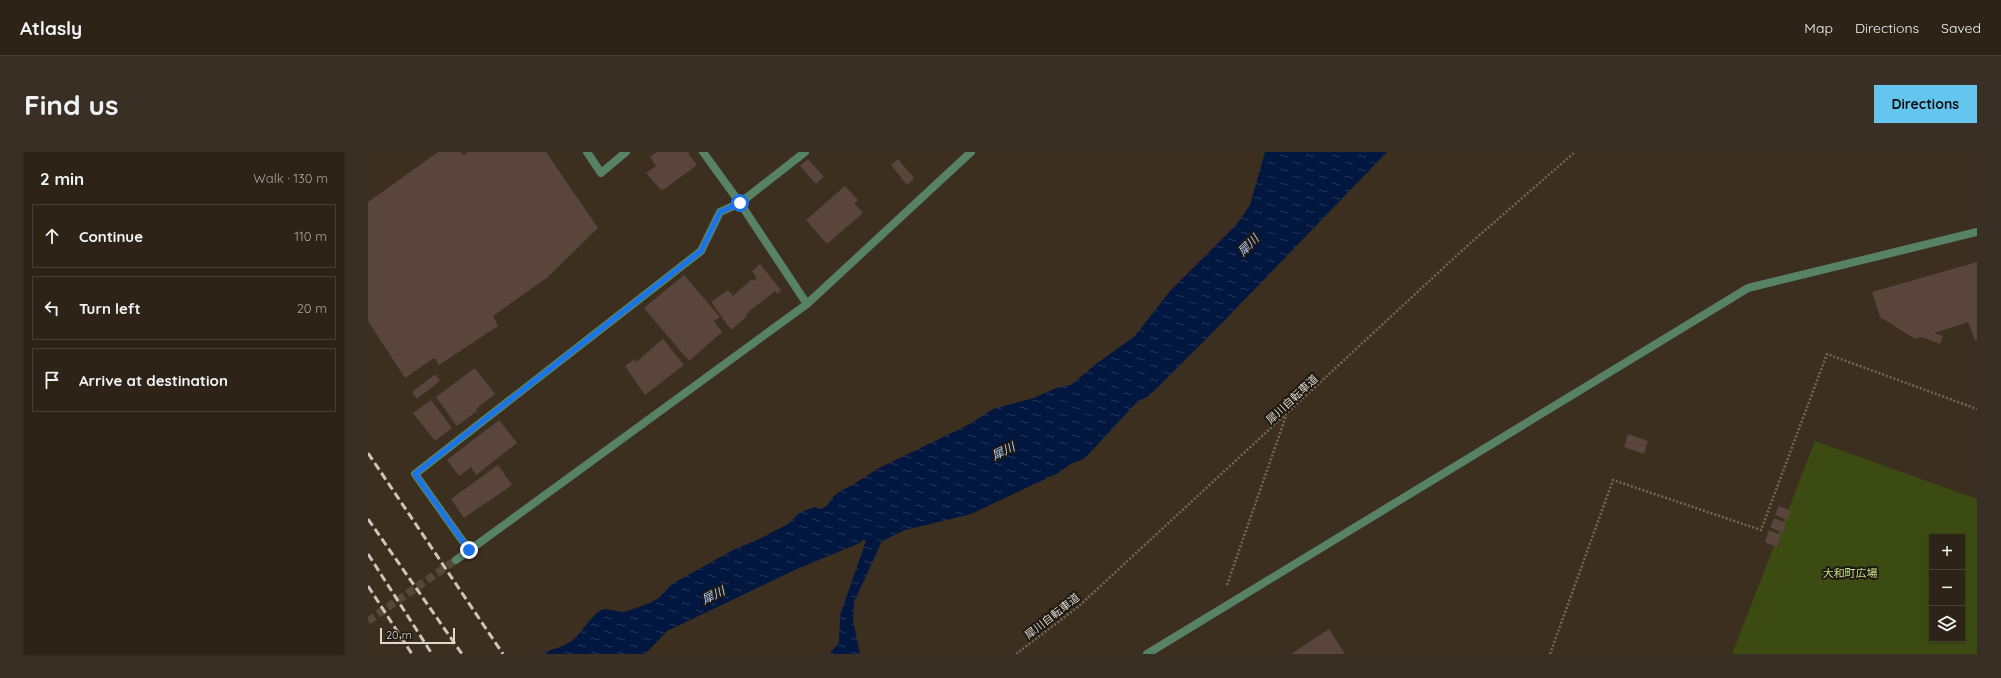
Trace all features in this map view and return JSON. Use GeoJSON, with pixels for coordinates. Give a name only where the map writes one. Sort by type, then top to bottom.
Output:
{"type":"FeatureCollection","features":[{"type":"Feature","properties":{"kind":"street"},"geometry":{"type":"LineString","coordinates":[[587,152],[601,173],[626,152]]}},
{"type":"Feature","properties":{"kind":"street"},"geometry":{"type":"LineString","coordinates":[[703,152],[740,203],[807,304]]}},
{"type":"Feature","properties":{"kind":"street"},"geometry":{"type":"LineString","coordinates":[[469,550],[415,474],[701,251],[720,212],[740,203],[805,152]]}},
{"type":"Feature","properties":{"kind":"street"},"geometry":{"type":"LineString","coordinates":[[456,560],[807,304],[971,152]]}},
{"type":"Feature","properties":{"kind":"street"},"geometry":{"type":"LineString","coordinates":[[1148,654],[1748,288],[1977,232]]}},
{"type":"Feature","properties":{"kind":"path","name":"犀川自転車道"},"geometry":{"type":"LineString","coordinates":[[1016,654],[1078,606],[1468,246],[1575,152]]}},
{"type":"Feature","properties":{"kind":"path"},"geometry":{"type":"LineString","coordinates":[[1550,654],[1613,480],[1761,530],[1827,354],[1977,409]]}},
{"type":"Feature","properties":{"kind":"path"},"geometry":{"type":"LineString","coordinates":[[1218,612],[1286,415]]}},
{"type":"Feature","properties":{"kind":"green space","name":"大和町広場"},"geometry":{"type":"Polygon","coordinates":[[[1815,441],[1977,499],[1977,654],[1732,654],[1815,441]]]}},
{"type":"Feature","properties":{"kind":"water","name":"犀川"},"geometry":{"type":"Polygon","coordinates":[[[1265,152],[1387,152],[1222,323],[1150,395],[1136,403],[1085,458],[1069,465],[1060,472],[971,514],[905,530],[882,541],[854,602],[853,621],[860,654],[829,654],[839,643],[840,615],[866,541],[864,539],[860,543],[797,569],[667,631],[645,654],[543,654],[573,640],[593,616],[601,610],[605,609],[624,612],[650,603],[659,598],[672,584],[733,550],[788,524],[799,513],[814,507],[821,509],[827,506],[832,498],[840,491],[851,486],[879,468],[970,424],[993,409],[1034,398],[1056,388],[1071,385],[1096,364],[1135,336],[1170,291],[1237,224],[1250,205],[1265,152]]]}},
{"type":"Feature","properties":{"kind":"building"},"geometry":{"type":"Polygon","coordinates":[[[438,152],[460,152],[464,155],[467,152],[546,152],[598,228],[548,277],[493,316],[498,326],[439,365],[434,358],[405,378],[368,321],[368,202],[438,152]]]}},
{"type":"Feature","properties":{"kind":"building"},"geometry":{"type":"Polygon","coordinates":[[[657,152],[689,152],[689,155],[697,165],[666,188],[661,190],[646,173],[656,166],[650,157],[657,152]]]}},
{"type":"Feature","properties":{"kind":"building"},"geometry":{"type":"Polygon","coordinates":[[[808,159],[824,177],[816,184],[800,166],[808,159]]]}},
{"type":"Feature","properties":{"kind":"building"},"geometry":{"type":"Polygon","coordinates":[[[898,159],[914,178],[907,185],[891,165],[898,159]]]}},
{"type":"Feature","properties":{"kind":"building"},"geometry":{"type":"Polygon","coordinates":[[[845,186],[858,200],[854,203],[863,213],[827,244],[806,220],[845,186]]]}},
{"type":"Feature","properties":{"kind":"building"},"geometry":{"type":"Polygon","coordinates":[[[1977,262],[1977,340],[1975,340],[1968,322],[1934,333],[1943,336],[1940,344],[1922,337],[1915,339],[1880,317],[1872,292],[1977,262]]]}},
{"type":"Feature","properties":{"kind":"building"},"geometry":{"type":"Polygon","coordinates":[[[760,264],[781,290],[777,294],[775,291],[746,314],[747,316],[731,330],[711,302],[728,290],[733,296],[752,279],[753,281],[757,278],[752,271],[760,264]]]}},
{"type":"Feature","properties":{"kind":"building"},"geometry":{"type":"Polygon","coordinates":[[[684,275],[720,317],[714,321],[722,332],[689,361],[644,308],[684,275]]]}},
{"type":"Feature","properties":{"kind":"building"},"geometry":{"type":"Polygon","coordinates":[[[663,339],[684,365],[645,395],[625,366],[635,359],[636,362],[663,339]]]}},
{"type":"Feature","properties":{"kind":"building"},"geometry":{"type":"Polygon","coordinates":[[[475,368],[495,394],[476,409],[477,411],[457,426],[436,397],[475,368]]]}},
{"type":"Feature","properties":{"kind":"building"},"geometry":{"type":"Polygon","coordinates":[[[436,375],[440,381],[417,399],[412,392],[436,375]]]}},
{"type":"Feature","properties":{"kind":"building"},"geometry":{"type":"Polygon","coordinates":[[[431,400],[452,428],[435,441],[413,413],[431,400]]]}},
{"type":"Feature","properties":{"kind":"building"},"geometry":{"type":"Polygon","coordinates":[[[499,420],[517,443],[476,475],[471,467],[459,476],[447,460],[499,420]]]}},
{"type":"Feature","properties":{"kind":"building"},"geometry":{"type":"Polygon","coordinates":[[[1628,434],[1648,441],[1644,454],[1624,447],[1628,434]]]}},
{"type":"Feature","properties":{"kind":"building"},"geometry":{"type":"Polygon","coordinates":[[[498,465],[512,485],[464,518],[451,499],[498,465]]]}},
{"type":"Feature","properties":{"kind":"building"},"geometry":{"type":"Polygon","coordinates":[[[1779,506],[1791,511],[1787,520],[1775,515],[1779,506]]]}},
{"type":"Feature","properties":{"kind":"building"},"geometry":{"type":"Polygon","coordinates":[[[1774,518],[1786,523],[1783,533],[1770,527],[1774,518]]]}},
{"type":"Feature","properties":{"kind":"building"},"geometry":{"type":"Polygon","coordinates":[[[1769,530],[1781,535],[1777,547],[1765,542],[1769,530]]]}},
{"type":"Feature","properties":{"kind":"building"},"geometry":{"type":"Polygon","coordinates":[[[1329,629],[1345,654],[1291,654],[1329,629]]]}},
{"type":"Feature","properties":{"kind":"tunnel"},"geometry":{"type":"LineString","coordinates":[[368,621],[456,560]]}},
{"type":"Feature","properties":{"kind":"railway"},"geometry":{"type":"LineString","coordinates":[[368,453],[503,654]]}},
{"type":"Feature","properties":{"kind":"railway"},"geometry":{"type":"LineString","coordinates":[[368,519],[462,654]]}},
{"type":"Feature","properties":{"kind":"railway"},"geometry":{"type":"LineString","coordinates":[[368,554],[432,654]]}},
{"type":"Feature","properties":{"kind":"railway"},"geometry":{"type":"LineString","coordinates":[[368,586],[412,654]]}},
{"type":"Feature","properties":{"kind":"route"},"geometry":{"type":"LineString","coordinates":[[469,550],[415,474],[701,251],[720,212],[740,203]]}}]}
